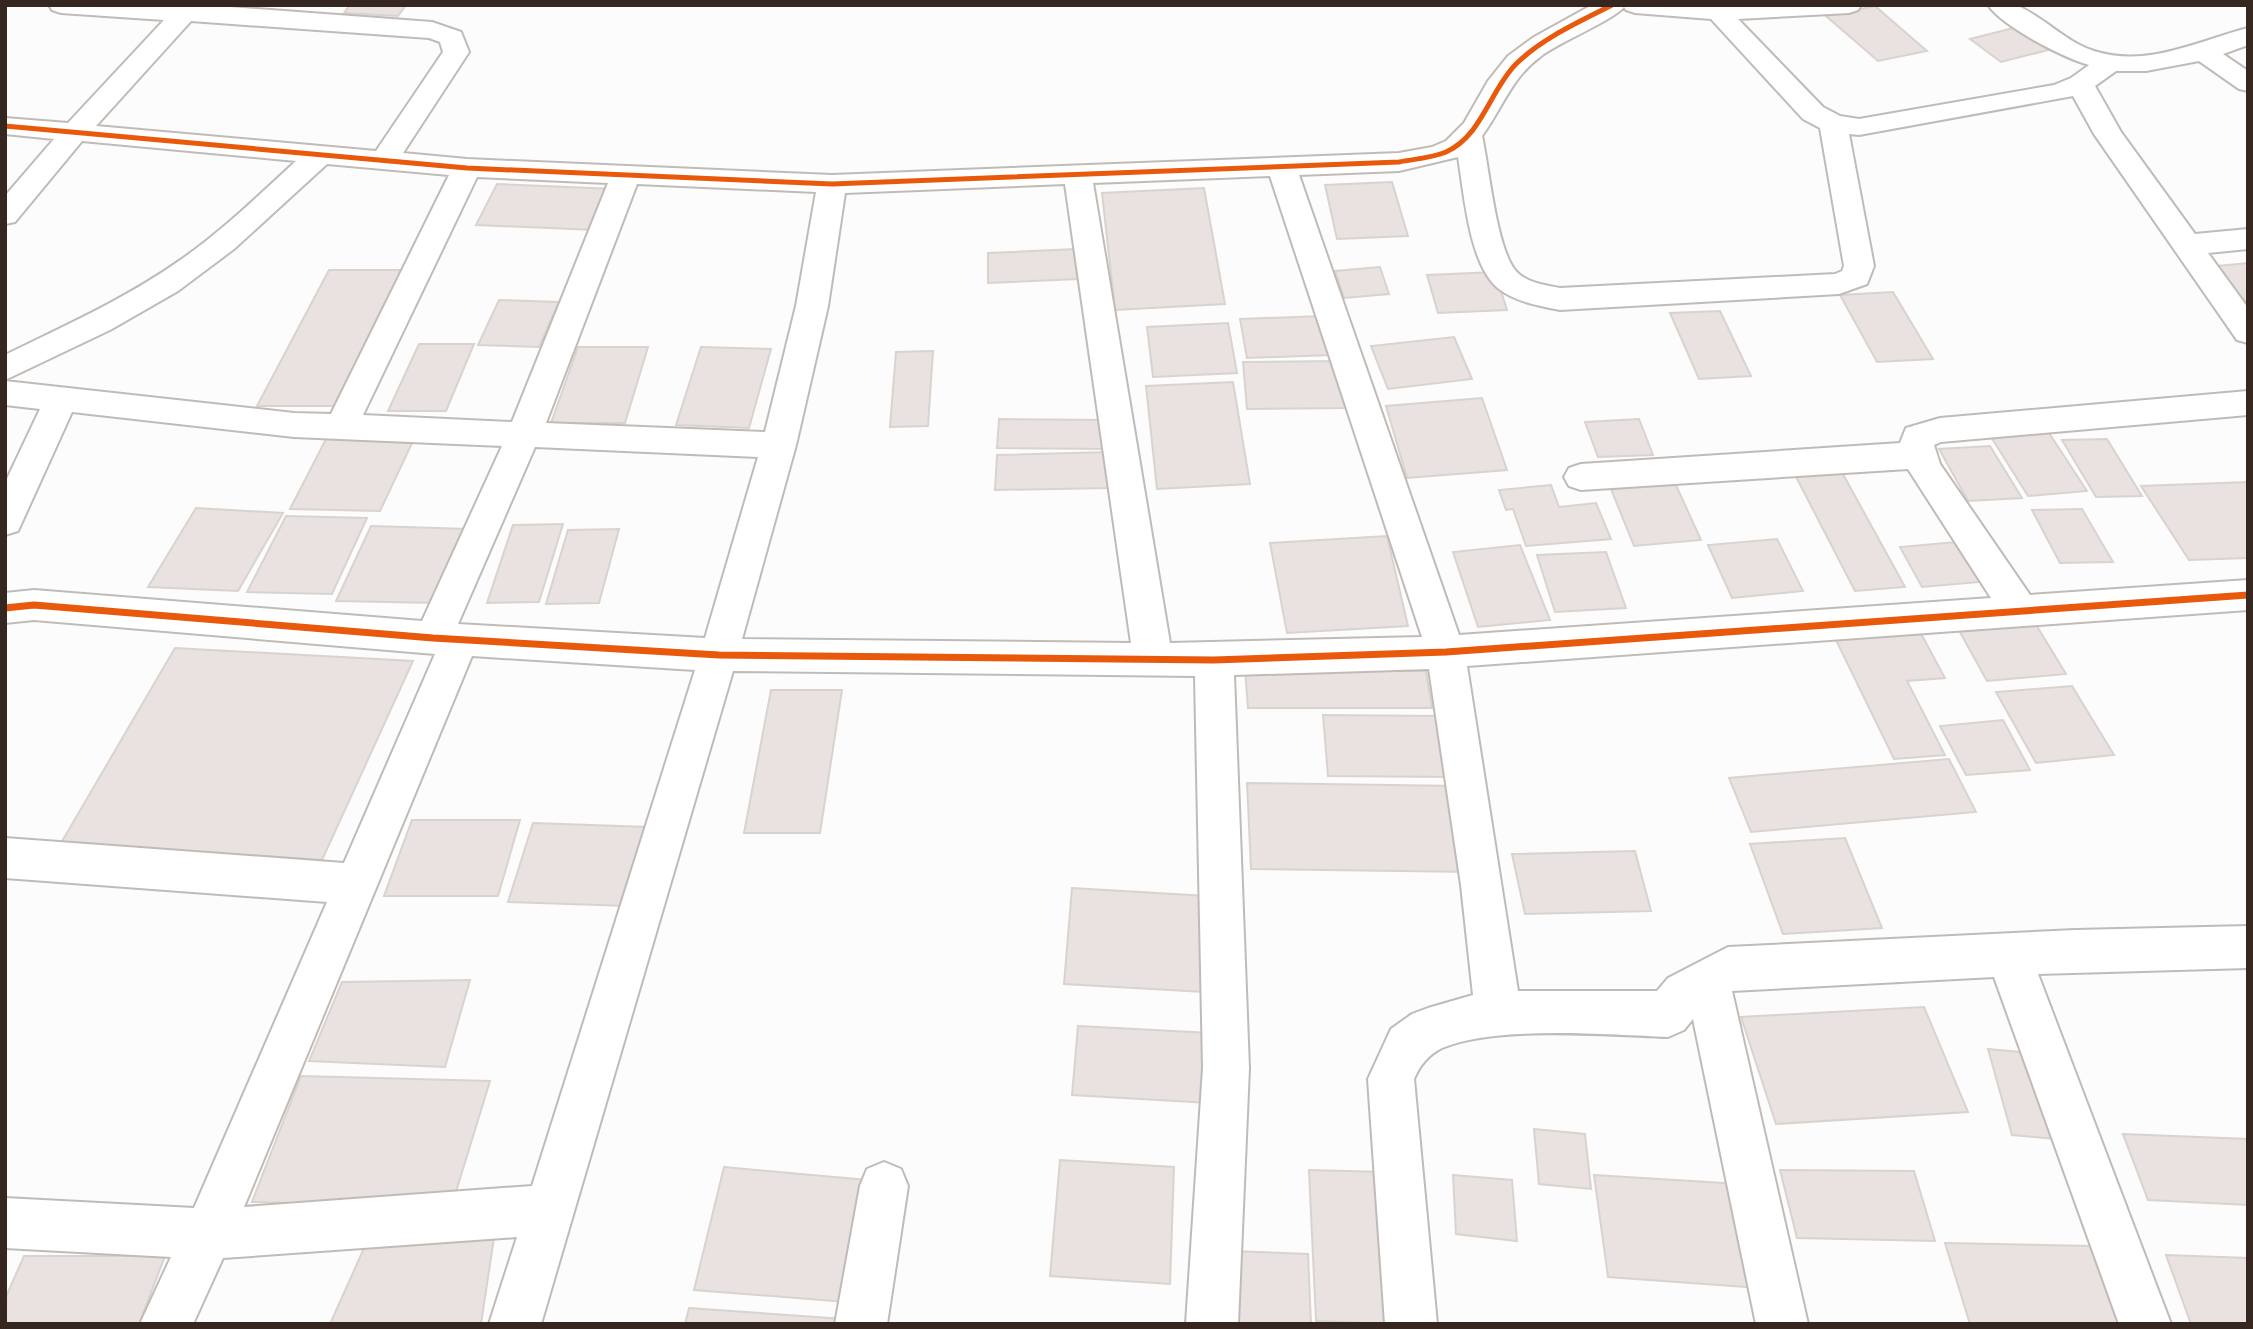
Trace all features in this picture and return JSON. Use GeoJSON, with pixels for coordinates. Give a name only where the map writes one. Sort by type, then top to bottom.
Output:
{"type":"FeatureCollection","features":[{"type":"Feature","properties":{"kind":"street"},"geometry":{"type":"LineString","coordinates":[[61,5],[188,10],[432,30],[452,37],[456,52],[383,162]]}},
{"type":"Feature","properties":{"kind":"street"},"geometry":{"type":"LineString","coordinates":[[5,126],[467,168],[831,184],[1283,169],[1399,162],[1449,152],[1468,133],[1509,71],[1550,39],[1612,5]]}},
{"type":"Feature","properties":{"kind":"street"},"geometry":{"type":"LineString","coordinates":[[1635,5],[1718,12],[1849,5]]}},
{"type":"Feature","properties":{"kind":"street"},"geometry":{"type":"LineString","coordinates":[[2000,5],[2081,55],[2109,63],[2144,63],[2205,53],[2248,36]]}},
{"type":"Feature","properties":{"kind":"street"},"geometry":{"type":"LineString","coordinates":[[5,215],[75,132],[188,10]]}},
{"type":"Feature","properties":{"kind":"street"},"geometry":{"type":"LineString","coordinates":[[1718,12],[1813,113],[1833,124],[1859,127],[1885,125],[2061,92],[2080,84],[2109,63]]}},
{"type":"Feature","properties":{"kind":"street"},"geometry":{"type":"LineString","coordinates":[[2205,53],[2248,83]]}},
{"type":"Feature","properties":{"kind":"street"},"geometry":{"type":"LineString","coordinates":[[2080,84],[2108,134],[2248,332]]}},
{"type":"Feature","properties":{"kind":"street"},"geometry":{"type":"LineString","coordinates":[[1468,133],[1492,257],[1505,278],[1528,293],[1560,299],[1839,284],[1856,277],[1859,266],[1833,124]]}},
{"type":"Feature","properties":{"kind":"street"},"geometry":{"type":"LineString","coordinates":[[5,369],[102,321],[189,269],[247,222],[319,156]]}},
{"type":"Feature","properties":{"kind":"street"},"geometry":{"type":"LineString","coordinates":[[341,427],[467,168]]}},
{"type":"Feature","properties":{"kind":"street"},"geometry":{"type":"LineString","coordinates":[[1283,169],[1446,652],[1482,885],[1498,1013]]}},
{"type":"Feature","properties":{"kind":"street"},"geometry":{"type":"LineString","coordinates":[[166,1324],[208,1234],[356,884],[524,435],[626,175]]}},
{"type":"Feature","properties":{"kind":"street"},"geometry":{"type":"LineString","coordinates":[[1078,176],[1153,659]]}},
{"type":"Feature","properties":{"kind":"street"},"geometry":{"type":"LineString","coordinates":[[515,1324],[719,655],[779,444],[812,306],[831,184]]}},
{"type":"Feature","properties":{"kind":"street"},"geometry":{"type":"LineString","coordinates":[[2187,245],[2248,239]]}},
{"type":"Feature","properties":{"kind":"street"},"geometry":{"type":"LineString","coordinates":[[5,393],[293,425],[779,444]]}},
{"type":"Feature","properties":{"kind":"street"},"geometry":{"type":"LineString","coordinates":[[5,520],[61,400]]}},
{"type":"Feature","properties":{"kind":"street"},"geometry":{"type":"LineString","coordinates":[[2019,610],[1919,455],[1916,448],[1918,438],[1940,430],[2248,403]]}},
{"type":"Feature","properties":{"kind":"street"},"geometry":{"type":"LineString","coordinates":[[1581,477],[1919,455]]}},
{"type":"Feature","properties":{"kind":"street"},"geometry":{"type":"LineString","coordinates":[[5,608],[34,605],[447,639],[719,655],[1214,660],[1446,652],[2248,595]]}},
{"type":"Feature","properties":{"kind":"street"},"geometry":{"type":"LineString","coordinates":[[1212,1324],[1226,1068],[1214,660]]}},
{"type":"Feature","properties":{"kind":"street"},"geometry":{"type":"LineString","coordinates":[[5,858],[356,884]]}},
{"type":"Feature","properties":{"kind":"street"},"geometry":{"type":"LineString","coordinates":[[1411,1324],[1391,1079],[1406,1046],[1431,1027],[1498,1013],[1668,1014],[1684,994],[1728,969],[2008,955],[2248,947]]}},
{"type":"Feature","properties":{"kind":"street"},"geometry":{"type":"LineString","coordinates":[[2008,955],[2145,1324]]}},
{"type":"Feature","properties":{"kind":"street"},"geometry":{"type":"LineString","coordinates":[[1707,981],[1782,1324]]}},
{"type":"Feature","properties":{"kind":"street"},"geometry":{"type":"LineString","coordinates":[[862,1324],[884,1186]]}},
{"type":"Feature","properties":{"kind":"street"},"geometry":{"type":"LineString","coordinates":[[5,1223],[208,1234],[550,1210]]}},
{"type":"Feature","properties":{"kind":"building"},"geometry":{"type":"Polygon","coordinates":[[[350,5],[406,5],[398,16],[344,13],[350,5]]]}},
{"type":"Feature","properties":{"kind":"building"},"geometry":{"type":"Polygon","coordinates":[[[1875,6],[1927,51],[1878,61],[1826,16],[1875,6]]]}},
{"type":"Feature","properties":{"kind":"building"},"geometry":{"type":"Polygon","coordinates":[[[2021,26],[2052,49],[2001,62],[1970,39],[2021,26]]]}},
{"type":"Feature","properties":{"kind":"building"},"geometry":{"type":"Polygon","coordinates":[[[1392,182],[1408,236],[1337,239],[1325,185],[1392,182]]]}},
{"type":"Feature","properties":{"kind":"building"},"geometry":{"type":"Polygon","coordinates":[[[497,184],[614,189],[595,230],[476,225],[497,184]]]}},
{"type":"Feature","properties":{"kind":"building"},"geometry":{"type":"Polygon","coordinates":[[[1204,188],[1225,304],[1115,310],[1102,193],[1204,188]]]}},
{"type":"Feature","properties":{"kind":"building"},"geometry":{"type":"Polygon","coordinates":[[[1076,249],[1078,279],[988,283],[988,253],[1076,249]]]}},
{"type":"Feature","properties":{"kind":"building"},"geometry":{"type":"Polygon","coordinates":[[[2248,263],[2248,313],[2205,267],[2248,263]]]}},
{"type":"Feature","properties":{"kind":"building"},"geometry":{"type":"Polygon","coordinates":[[[1380,267],[1389,294],[1344,298],[1335,271],[1380,267]]]}},
{"type":"Feature","properties":{"kind":"building"},"geometry":{"type":"Polygon","coordinates":[[[329,270],[402,270],[337,406],[257,406],[329,270]]]}},
{"type":"Feature","properties":{"kind":"building"},"geometry":{"type":"Polygon","coordinates":[[[1495,272],[1507,310],[1438,313],[1427,275],[1495,272]]]}},
{"type":"Feature","properties":{"kind":"building"},"geometry":{"type":"Polygon","coordinates":[[[1893,292],[1933,359],[1877,362],[1840,295],[1893,292]]]}},
{"type":"Feature","properties":{"kind":"building"},"geometry":{"type":"Polygon","coordinates":[[[499,300],[559,302],[539,347],[478,345],[499,300]]]}},
{"type":"Feature","properties":{"kind":"building"},"geometry":{"type":"Polygon","coordinates":[[[1720,311],[1751,376],[1699,379],[1670,313],[1720,311]]]}},
{"type":"Feature","properties":{"kind":"building"},"geometry":{"type":"Polygon","coordinates":[[[1322,316],[1331,355],[1247,358],[1240,319],[1322,316]]]}},
{"type":"Feature","properties":{"kind":"building"},"geometry":{"type":"Polygon","coordinates":[[[1228,323],[1237,373],[1153,377],[1147,327],[1228,323]]]}},
{"type":"Feature","properties":{"kind":"building"},"geometry":{"type":"Polygon","coordinates":[[[1454,337],[1472,379],[1388,389],[1371,346],[1454,337]]]}},
{"type":"Feature","properties":{"kind":"building"},"geometry":{"type":"Polygon","coordinates":[[[419,344],[474,344],[446,411],[388,411],[419,344]]]}},
{"type":"Feature","properties":{"kind":"building"},"geometry":{"type":"Polygon","coordinates":[[[578,347],[648,347],[625,423],[551,423],[578,347]]]}},
{"type":"Feature","properties":{"kind":"building"},"geometry":{"type":"Polygon","coordinates":[[[701,347],[771,349],[749,428],[676,425],[701,347]]]}},
{"type":"Feature","properties":{"kind":"building"},"geometry":{"type":"Polygon","coordinates":[[[933,351],[928,426],[890,427],[896,352],[933,351]]]}},
{"type":"Feature","properties":{"kind":"building"},"geometry":{"type":"Polygon","coordinates":[[[1339,361],[1346,408],[1247,409],[1243,362],[1339,361]]]}},
{"type":"Feature","properties":{"kind":"building"},"geometry":{"type":"Polygon","coordinates":[[[1233,382],[1250,484],[1157,489],[1146,386],[1233,382]]]}},
{"type":"Feature","properties":{"kind":"building"},"geometry":{"type":"Polygon","coordinates":[[[1482,398],[1507,470],[1407,478],[1386,406],[1482,398]]]}},
{"type":"Feature","properties":{"kind":"building"},"geometry":{"type":"Polygon","coordinates":[[[999,419],[1107,420],[1107,449],[997,448],[999,419]]]}},
{"type":"Feature","properties":{"kind":"building"},"geometry":{"type":"Polygon","coordinates":[[[1639,419],[1653,455],[1598,457],[1585,422],[1639,419]]]}},
{"type":"Feature","properties":{"kind":"building"},"geometry":{"type":"Polygon","coordinates":[[[2049,433],[2087,491],[2028,496],[1991,437],[2049,433]]]}},
{"type":"Feature","properties":{"kind":"building"},"geometry":{"type":"Polygon","coordinates":[[[327,437],[414,439],[380,511],[290,509],[327,437]]]}},
{"type":"Feature","properties":{"kind":"building"},"geometry":{"type":"Polygon","coordinates":[[[2107,439],[2142,496],[2096,497],[2062,440],[2107,439]]]}},
{"type":"Feature","properties":{"kind":"building"},"geometry":{"type":"Polygon","coordinates":[[[1990,446],[2022,498],[1968,501],[1939,449],[1990,446]]]}},
{"type":"Feature","properties":{"kind":"building"},"geometry":{"type":"Polygon","coordinates":[[[1109,452],[1110,488],[995,490],[997,455],[1109,452]]]}},
{"type":"Feature","properties":{"kind":"building"},"geometry":{"type":"Polygon","coordinates":[[[1838,465],[1905,587],[1855,591],[1792,469],[1838,465]]]}},
{"type":"Feature","properties":{"kind":"building"},"geometry":{"type":"Polygon","coordinates":[[[2248,482],[2248,558],[2189,560],[2141,486],[2248,482]]]}},
{"type":"Feature","properties":{"kind":"building"},"geometry":{"type":"Polygon","coordinates":[[[1675,483],[1701,540],[1634,546],[1611,489],[1675,483]]]}},
{"type":"Feature","properties":{"kind":"building"},"geometry":{"type":"Polygon","coordinates":[[[1551,485],[1559,507],[1596,503],[1611,539],[1526,546],[1513,509],[1506,510],[1499,490],[1551,485]]]}},
{"type":"Feature","properties":{"kind":"building"},"geometry":{"type":"Polygon","coordinates":[[[196,508],[283,513],[238,591],[148,587],[196,508]]]}},
{"type":"Feature","properties":{"kind":"building"},"geometry":{"type":"Polygon","coordinates":[[[2082,509],[2113,562],[2060,563],[2032,510],[2082,509]]]}},
{"type":"Feature","properties":{"kind":"building"},"geometry":{"type":"Polygon","coordinates":[[[286,516],[367,518],[332,594],[247,592],[286,516]]]}},
{"type":"Feature","properties":{"kind":"building"},"geometry":{"type":"Polygon","coordinates":[[[563,524],[539,602],[487,603],[513,525],[563,524]]]}},
{"type":"Feature","properties":{"kind":"building"},"geometry":{"type":"Polygon","coordinates":[[[371,526],[468,529],[438,603],[336,601],[371,526]]]}},
{"type":"Feature","properties":{"kind":"building"},"geometry":{"type":"Polygon","coordinates":[[[619,529],[599,603],[546,604],[568,530],[619,529]]]}},
{"type":"Feature","properties":{"kind":"building"},"geometry":{"type":"Polygon","coordinates":[[[1387,536],[1408,626],[1287,633],[1270,543],[1387,536]]]}},
{"type":"Feature","properties":{"kind":"building"},"geometry":{"type":"Polygon","coordinates":[[[1777,539],[1803,591],[1732,598],[1708,545],[1777,539]]]}},
{"type":"Feature","properties":{"kind":"building"},"geometry":{"type":"Polygon","coordinates":[[[1956,542],[1980,582],[1922,587],[1900,547],[1956,542]]]}},
{"type":"Feature","properties":{"kind":"building"},"geometry":{"type":"Polygon","coordinates":[[[1520,545],[1550,620],[1478,627],[1453,552],[1520,545]]]}},
{"type":"Feature","properties":{"kind":"building"},"geometry":{"type":"Polygon","coordinates":[[[1606,552],[1626,608],[1555,612],[1537,555],[1606,552]]]}},
{"type":"Feature","properties":{"kind":"building"},"geometry":{"type":"Polygon","coordinates":[[[2032,618],[2066,674],[1987,681],[1956,625],[2032,618]]]}},
{"type":"Feature","properties":{"kind":"building"},"geometry":{"type":"Polygon","coordinates":[[[1918,628],[1945,678],[1907,681],[1945,755],[1894,759],[1833,634],[1918,628]]]}},
{"type":"Feature","properties":{"kind":"building"},"geometry":{"type":"Polygon","coordinates":[[[175,648],[413,661],[322,860],[61,843],[175,648]]]}},
{"type":"Feature","properties":{"kind":"building"},"geometry":{"type":"Polygon","coordinates":[[[1245,670],[1426,671],[1432,708],[1248,708],[1245,670]]]}},
{"type":"Feature","properties":{"kind":"building"},"geometry":{"type":"Polygon","coordinates":[[[2072,686],[2114,755],[2036,763],[1996,692],[2072,686]]]}},
{"type":"Feature","properties":{"kind":"building"},"geometry":{"type":"Polygon","coordinates":[[[771,690],[842,690],[820,833],[744,833],[771,690]]]}},
{"type":"Feature","properties":{"kind":"building"},"geometry":{"type":"Polygon","coordinates":[[[1323,715],[1442,716],[1451,777],[1328,776],[1323,715]]]}},
{"type":"Feature","properties":{"kind":"building"},"geometry":{"type":"Polygon","coordinates":[[[2003,720],[2030,770],[1966,775],[1940,726],[2003,720]]]}},
{"type":"Feature","properties":{"kind":"building"},"geometry":{"type":"Polygon","coordinates":[[[1949,759],[1976,812],[1751,832],[1729,778],[1949,759]]]}},
{"type":"Feature","properties":{"kind":"building"},"geometry":{"type":"Polygon","coordinates":[[[1247,783],[1459,786],[1472,872],[1251,869],[1247,783]]]}},
{"type":"Feature","properties":{"kind":"building"},"geometry":{"type":"Polygon","coordinates":[[[412,820],[520,820],[498,896],[384,896],[412,820]]]}},
{"type":"Feature","properties":{"kind":"building"},"geometry":{"type":"Polygon","coordinates":[[[533,823],[648,827],[628,906],[508,902],[533,823]]]}},
{"type":"Feature","properties":{"kind":"building"},"geometry":{"type":"Polygon","coordinates":[[[1845,838],[1882,928],[1783,934],[1750,844],[1845,838]]]}},
{"type":"Feature","properties":{"kind":"building"},"geometry":{"type":"Polygon","coordinates":[[[1635,851],[1651,911],[1525,914],[1512,854],[1635,851]]]}},
{"type":"Feature","properties":{"kind":"building"},"geometry":{"type":"Polygon","coordinates":[[[1072,888],[1207,896],[1204,992],[1064,984],[1072,888]]]}},
{"type":"Feature","properties":{"kind":"building"},"geometry":{"type":"Polygon","coordinates":[[[470,980],[445,1067],[309,1061],[342,982],[470,980]]]}},
{"type":"Feature","properties":{"kind":"building"},"geometry":{"type":"Polygon","coordinates":[[[1924,1007],[1968,1112],[1776,1124],[1741,1017],[1924,1007]]]}},
{"type":"Feature","properties":{"kind":"building"},"geometry":{"type":"Polygon","coordinates":[[[1078,1026],[1211,1033],[1209,1103],[1072,1095],[1078,1026]]]}},
{"type":"Feature","properties":{"kind":"building"},"geometry":{"type":"Polygon","coordinates":[[[1988,1049],[2041,1054],[2067,1140],[2012,1135],[1988,1049]]]}},
{"type":"Feature","properties":{"kind":"building"},"geometry":{"type":"Polygon","coordinates":[[[301,1076],[490,1081],[451,1208],[252,1202],[301,1076]]]}},
{"type":"Feature","properties":{"kind":"building"},"geometry":{"type":"Polygon","coordinates":[[[1534,1129],[1585,1134],[1591,1189],[1539,1184],[1534,1129]]]}},
{"type":"Feature","properties":{"kind":"building"},"geometry":{"type":"Polygon","coordinates":[[[2123,1134],[2248,1139],[2248,1205],[2148,1200],[2123,1134]]]}},
{"type":"Feature","properties":{"kind":"building"},"geometry":{"type":"Polygon","coordinates":[[[1060,1160],[1174,1167],[1170,1284],[1050,1276],[1060,1160]]]}},
{"type":"Feature","properties":{"kind":"building"},"geometry":{"type":"Polygon","coordinates":[[[724,1167],[867,1180],[846,1302],[694,1290],[724,1167]]]}},
{"type":"Feature","properties":{"kind":"building"},"geometry":{"type":"Polygon","coordinates":[[[1309,1170],[1385,1172],[1395,1324],[1316,1321],[1309,1170]]]}},
{"type":"Feature","properties":{"kind":"building"},"geometry":{"type":"Polygon","coordinates":[[[1780,1170],[1914,1171],[1935,1241],[1797,1238],[1780,1170]]]}},
{"type":"Feature","properties":{"kind":"building"},"geometry":{"type":"Polygon","coordinates":[[[1453,1175],[1512,1180],[1517,1241],[1456,1234],[1453,1175]]]}},
{"type":"Feature","properties":{"kind":"building"},"geometry":{"type":"Polygon","coordinates":[[[1594,1175],[1740,1184],[1759,1288],[1608,1277],[1594,1175]]]}},
{"type":"Feature","properties":{"kind":"building"},"geometry":{"type":"Polygon","coordinates":[[[495,1231],[481,1324],[330,1324],[365,1246],[495,1231]]]}},
{"type":"Feature","properties":{"kind":"building"},"geometry":{"type":"Polygon","coordinates":[[[1945,1243],[2092,1246],[2121,1324],[1970,1324],[1945,1243]]]}},
{"type":"Feature","properties":{"kind":"building"},"geometry":{"type":"Polygon","coordinates":[[[1232,1251],[1308,1254],[1311,1324],[1232,1324],[1232,1251]]]}},
{"type":"Feature","properties":{"kind":"building"},"geometry":{"type":"Polygon","coordinates":[[[2166,1255],[2248,1258],[2248,1324],[2191,1324],[2166,1255]]]}},
{"type":"Feature","properties":{"kind":"building"},"geometry":{"type":"Polygon","coordinates":[[[24,1256],[165,1256],[139,1324],[5,1324],[5,1299],[24,1256]]]}},
{"type":"Feature","properties":{"kind":"building"},"geometry":{"type":"Polygon","coordinates":[[[689,1308],[844,1319],[843,1324],[685,1324],[689,1308]]]}},
{"type":"Feature","properties":{"kind":"cycle path"},"geometry":{"type":"LineString","coordinates":[[5,126],[467,168],[832,184],[1399,162],[1441,154],[1456,147],[1474,128],[1502,81],[1518,62],[1557,34],[1612,5]]}},
{"type":"Feature","properties":{"kind":"cycle path"},"geometry":{"type":"LineString","coordinates":[[5,608],[34,605],[433,638],[719,655],[1214,660],[1446,652],[2248,595]]}}]}
